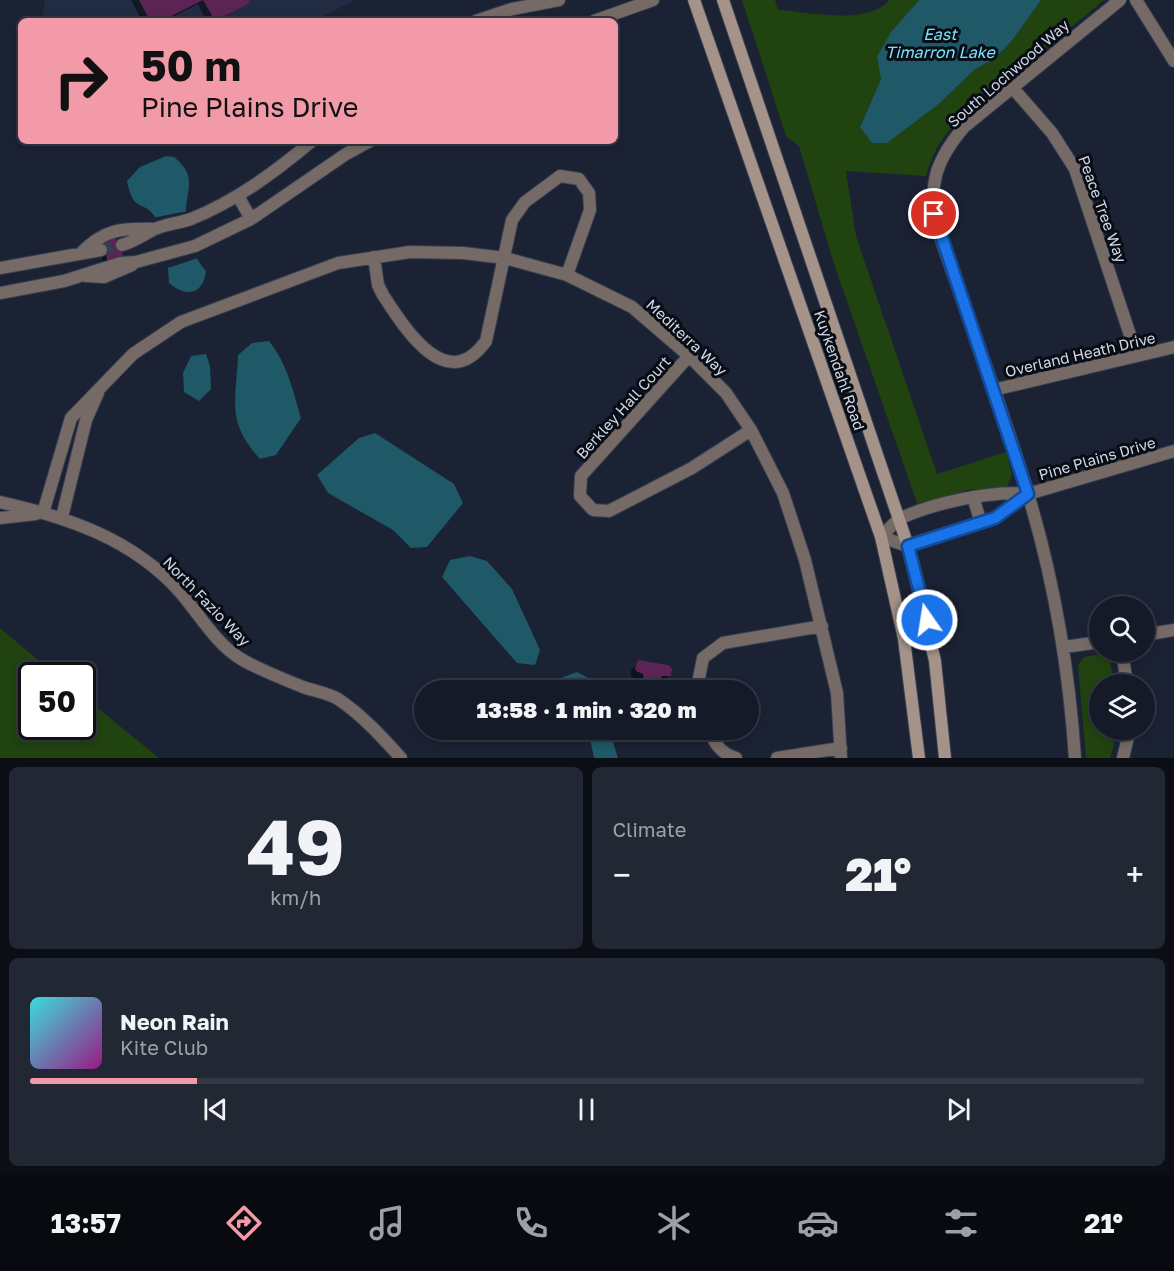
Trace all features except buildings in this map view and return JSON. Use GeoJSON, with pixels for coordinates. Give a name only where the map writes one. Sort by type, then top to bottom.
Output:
{"type":"FeatureCollection","features":[{"type":"Feature","properties":{"kind":"main road","name":"Kuykendahl Road"},"geometry":{"type":"LineString","coordinates":[[694,0],[881,537],[904,639],[919,758]]}},
{"type":"Feature","properties":{"kind":"main road","name":"Kuykendahl Road"},"geometry":{"type":"LineString","coordinates":[[723,0],[908,546],[935,661],[945,758]]}},
{"type":"Feature","properties":{"kind":"street"},"geometry":{"type":"LineString","coordinates":[[485,18],[512,9],[559,0]]}},
{"type":"Feature","properties":{"kind":"street"},"geometry":{"type":"LineString","coordinates":[[602,18],[653,0]]}},
{"type":"Feature","properties":{"kind":"street","name":"South Lochwood Way"},"geometry":{"type":"LineString","coordinates":[[993,390],[938,231],[934,214],[934,182],[938,165],[964,127],[1120,0]]}},
{"type":"Feature","properties":{"kind":"street"},"geometry":{"type":"LineString","coordinates":[[1136,0],[1174,61]]}},
{"type":"Feature","properties":{"kind":"street","name":"Peace Tree Way"},"geometry":{"type":"LineString","coordinates":[[1012,87],[1052,133],[1075,169],[1137,356]]}},
{"type":"Feature","properties":{"kind":"street"},"geometry":{"type":"LineString","coordinates":[[122,244],[136,240],[156,229],[189,220],[238,196],[269,176],[308,144]]}},
{"type":"Feature","properties":{"kind":"street"},"geometry":{"type":"LineString","coordinates":[[0,293],[85,275],[104,277],[136,262],[195,246],[251,219],[346,154],[364,144]]}},
{"type":"Feature","properties":{"kind":"street"},"geometry":{"type":"LineString","coordinates":[[374,257],[378,285],[392,309],[429,354],[442,361],[455,363],[467,360],[486,341],[512,220],[525,202],[560,176],[579,179],[589,193],[590,210],[567,275]]}},
{"type":"Feature","properties":{"kind":"street"},"geometry":{"type":"LineString","coordinates":[[238,196],[251,219]]}},
{"type":"Feature","properties":{"kind":"street"},"geometry":{"type":"LineString","coordinates":[[80,254],[93,240],[107,233],[134,228],[156,229]]}},
{"type":"Feature","properties":{"kind":"street"},"geometry":{"type":"LineString","coordinates":[[0,268],[101,250]]}},
{"type":"Feature","properties":{"kind":"street","name":"Mediterra Way"},"geometry":{"type":"LineString","coordinates":[[43,513],[71,418],[133,354],[181,322],[338,263],[374,257],[436,251],[505,258],[567,275],[632,307],[689,356],[726,393],[751,430],[783,493],[805,560],[837,693],[841,753]]}},
{"type":"Feature","properties":{"kind":"street"},"geometry":{"type":"LineString","coordinates":[[80,254],[85,275]]}},
{"type":"Feature","properties":{"kind":"street","name":"Overland Heath Drive"},"geometry":{"type":"LineString","coordinates":[[993,390],[1174,347]]}},
{"type":"Feature","properties":{"kind":"street","name":"Berkley Hall Court"},"geometry":{"type":"LineString","coordinates":[[689,356],[581,476],[580,496],[593,510],[609,511],[692,468],[751,430]]}},
{"type":"Feature","properties":{"kind":"street","name":"Mediterra Way"},"geometry":{"type":"LineString","coordinates":[[62,517],[86,420],[102,384]]}},
{"type":"Feature","properties":{"kind":"street"},"geometry":{"type":"LineString","coordinates":[[993,390],[1028,494],[1064,647],[1075,758]]}},
{"type":"Feature","properties":{"kind":"street","name":"Pine Plains Drive"},"geometry":{"type":"LineString","coordinates":[[881,537],[900,519],[973,497],[1009,492],[1028,494],[1174,451]]}},
{"type":"Feature","properties":{"kind":"street","name":"Pine Plains Drive"},"geometry":{"type":"LineString","coordinates":[[908,546],[981,523],[1014,506],[1028,494]]}},
{"type":"Feature","properties":{"kind":"street"},"geometry":{"type":"LineString","coordinates":[[973,497],[981,523]]}},
{"type":"Feature","properties":{"kind":"street","name":"North Fazio Way"},"geometry":{"type":"LineString","coordinates":[[0,502],[62,517],[110,538],[149,562],[179,591],[209,629],[239,658],[286,680],[337,699],[373,727],[401,758]]}},
{"type":"Feature","properties":{"kind":"street","name":"North Fazio Way"},"geometry":{"type":"LineString","coordinates":[[0,518],[43,513]]}},
{"type":"Feature","properties":{"kind":"street"},"geometry":{"type":"LineString","coordinates":[[881,537],[908,546]]}},
{"type":"Feature","properties":{"kind":"street"},"geometry":{"type":"LineString","coordinates":[[700,680],[703,658],[723,643],[822,626]]}},
{"type":"Feature","properties":{"kind":"street"},"geometry":{"type":"LineString","coordinates":[[1155,633],[1174,630]]}},
{"type":"Feature","properties":{"kind":"street"},"geometry":{"type":"LineString","coordinates":[[1064,647],[1089,644]]}},
{"type":"Feature","properties":{"kind":"street"},"geometry":{"type":"LineString","coordinates":[[713,740],[726,756],[736,758]]}},
{"type":"Feature","properties":{"kind":"street"},"geometry":{"type":"LineString","coordinates":[[1123,758],[1127,740]]}},
{"type":"Feature","properties":{"kind":"street"},"geometry":{"type":"LineString","coordinates":[[777,758],[841,753]]}},
{"type":"Feature","properties":{"kind":"shaded area"},"geometry":{"type":"Polygon","coordinates":[[[45,0],[355,0],[320,18],[42,18],[45,0]]]}},
{"type":"Feature","properties":{"kind":"green space"},"geometry":{"type":"Polygon","coordinates":[[[742,0],[775,0],[778,10],[837,16],[867,13],[879,8],[889,0],[919,0],[891,32],[881,79],[860,126],[940,103],[974,70],[995,58],[1011,42],[1041,0],[1104,0],[956,122],[938,147],[926,176],[846,171],[856,236],[937,474],[1006,452],[1012,475],[1007,487],[967,490],[918,506],[833,261],[799,146],[786,136],[742,0]]]}},
{"type":"Feature","properties":{"kind":"green space"},"geometry":{"type":"Polygon","coordinates":[[[0,628],[41,662],[18,662],[18,740],[96,740],[96,707],[159,758],[0,758],[0,628]]]}},
{"type":"Feature","properties":{"kind":"green space"},"geometry":{"type":"Polygon","coordinates":[[[1089,656],[1089,662],[1110,662],[1112,674],[1089,674],[1089,740],[1115,740],[1110,758],[1086,758],[1078,665],[1084,657],[1089,656]]]}},
{"type":"Feature","properties":{"kind":"water","name":"East Timarron Lake"},"geometry":{"type":"Polygon","coordinates":[[[919,0],[1041,0],[1011,42],[995,58],[974,70],[940,103],[887,143],[872,143],[860,127],[881,79],[877,57],[891,32],[919,0]]]}},
{"type":"Feature","properties":{"kind":"water"},"geometry":{"type":"Polygon","coordinates":[[[166,156],[174,157],[181,163],[188,175],[186,217],[188,234],[193,250],[206,271],[201,285],[192,292],[181,291],[169,283],[161,231],[151,212],[132,198],[127,181],[140,167],[166,156]]]}},
{"type":"Feature","properties":{"kind":"water"},"geometry":{"type":"Polygon","coordinates":[[[269,341],[285,368],[301,418],[276,455],[260,459],[249,446],[238,422],[235,399],[238,355],[252,343],[269,341]]]}},
{"type":"Feature","properties":{"kind":"water"},"geometry":{"type":"Polygon","coordinates":[[[206,354],[210,366],[211,389],[199,401],[184,392],[183,373],[191,356],[206,354]]]}},
{"type":"Feature","properties":{"kind":"water"},"geometry":{"type":"Polygon","coordinates":[[[375,433],[454,484],[463,503],[427,547],[411,548],[393,530],[328,493],[317,475],[359,438],[375,433]]]}},
{"type":"Feature","properties":{"kind":"water"},"geometry":{"type":"Polygon","coordinates":[[[470,556],[487,561],[512,589],[540,650],[535,665],[517,663],[442,577],[450,560],[470,556]]]}},
{"type":"Feature","properties":{"kind":"water"},"geometry":{"type":"Polygon","coordinates":[[[577,672],[592,680],[555,680],[577,672]]]}},
{"type":"Feature","properties":{"kind":"water"},"geometry":{"type":"Polygon","coordinates":[[[588,740],[612,740],[618,758],[594,758],[588,740]]]}},
{"type":"Feature","properties":{"kind":"pier"},"geometry":{"type":"Polygon","coordinates":[[[188,211],[198,258],[168,268],[152,218],[188,211]]]}},
{"type":"Feature","properties":{"kind":"tunnel"},"geometry":{"type":"LineString","coordinates":[[101,250],[122,245]]}},
{"type":"Feature","properties":{"kind":"route"},"geometry":{"type":"LineString","coordinates":[[927,620],[908,546],[995,518],[1028,494],[934,214]]}}]}
